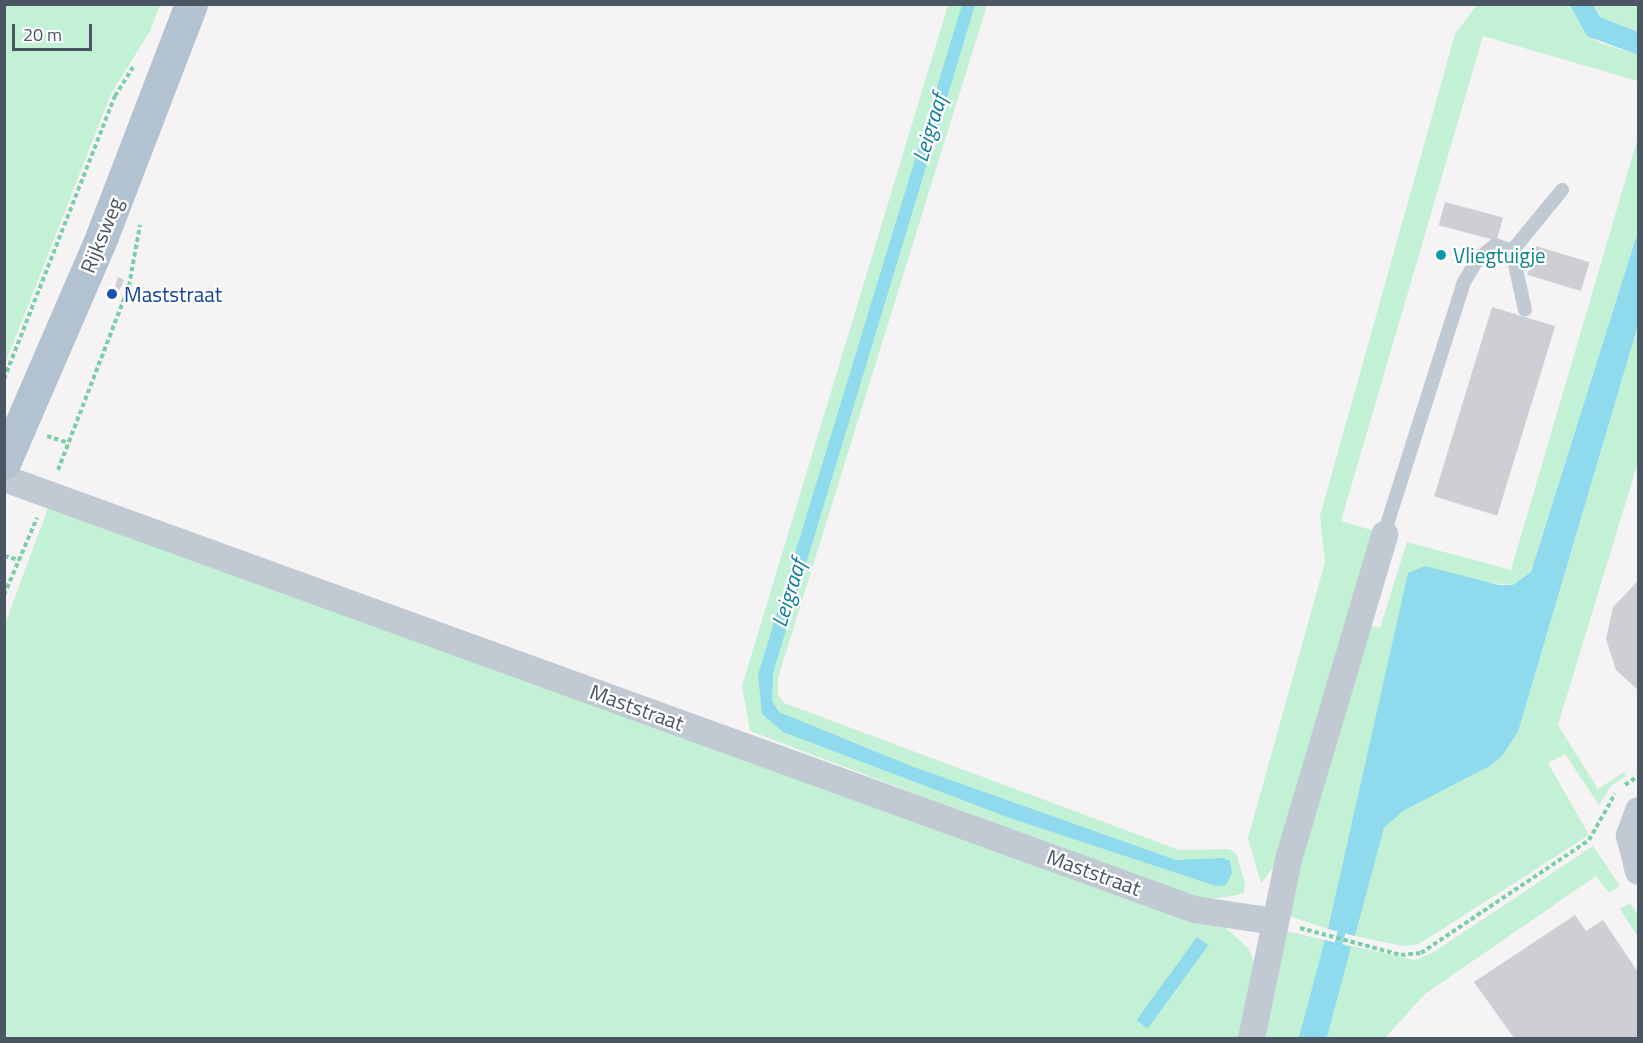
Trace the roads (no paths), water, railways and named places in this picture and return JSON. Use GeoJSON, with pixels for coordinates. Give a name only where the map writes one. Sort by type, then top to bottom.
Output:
{"type":"FeatureCollection","features":[{"type":"Feature","properties":{"kind":"main road","name":"Rijksweg"},"geometry":{"type":"LineString","coordinates":[[4,463],[102,236],[190,4]]}},
{"type":"Feature","properties":{"kind":"street","name":"Maststraat"},"geometry":{"type":"LineString","coordinates":[[4,478],[1194,909],[1274,921]]}},
{"type":"Feature","properties":{"kind":"street"},"geometry":{"type":"LineString","coordinates":[[1251,1038],[1288,859],[1384,534]]}},
{"type":"Feature","properties":{"kind":"street"},"geometry":{"type":"LineString","coordinates":[[1638,810],[1629,835],[1638,871]]}},
{"type":"Feature","properties":{"kind":"lane"},"geometry":{"type":"LineString","coordinates":[[1512,251],[1562,190]]}},
{"type":"Feature","properties":{"kind":"lane"},"geometry":{"type":"LineString","coordinates":[[1384,534],[1464,282],[1478,259],[1495,245],[1512,251]]}},
{"type":"Feature","properties":{"kind":"lane"},"geometry":{"type":"LineString","coordinates":[[1512,251],[1525,310]]}},
{"type":"Feature","properties":{"kind":"water","name":"Leigraaf"},"geometry":{"type":"Polygon","coordinates":[[[962,5],[975,5],[773,673],[772,701],[779,712],[911,766],[1176,860],[1224,858],[1230,861],[1232,873],[1226,885],[1216,886],[1010,818],[783,732],[762,714],[758,675],[962,5]]]}},
{"type":"Feature","properties":{"kind":"water"},"geometry":{"type":"Polygon","coordinates":[[[1570,5],[1593,5],[1600,17],[1638,32],[1638,55],[1587,36],[1570,5]]]}},
{"type":"Feature","properties":{"kind":"water"},"geometry":{"type":"Polygon","coordinates":[[[1638,231],[1638,325],[1518,732],[1502,756],[1490,766],[1403,811],[1384,828],[1355,936],[1328,929],[1408,573],[1425,566],[1499,585],[1513,585],[1531,572],[1638,231]]]}},
{"type":"Feature","properties":{"kind":"water"},"geometry":{"type":"Polygon","coordinates":[[[1197,937],[1208,945],[1148,1029],[1136,1020],[1197,937]]]}},
{"type":"Feature","properties":{"kind":"water"},"geometry":{"type":"Polygon","coordinates":[[[1325,940],[1351,947],[1327,1038],[1299,1038],[1325,940]]]}},
{"type":"Feature","properties":{"kind":"waterway"},"geometry":{"type":"LineString","coordinates":[[1336,954],[1344,923]]}},
{"type":"Feature","properties":{"kind":"place","name":"Vliegtuigje"},"geometry":{"type":"Point","coordinates":[1441,255]}},
{"type":"Feature","properties":{"kind":"place","name":"Maststraat"},"geometry":{"type":"Point","coordinates":[112,294]}}]}
